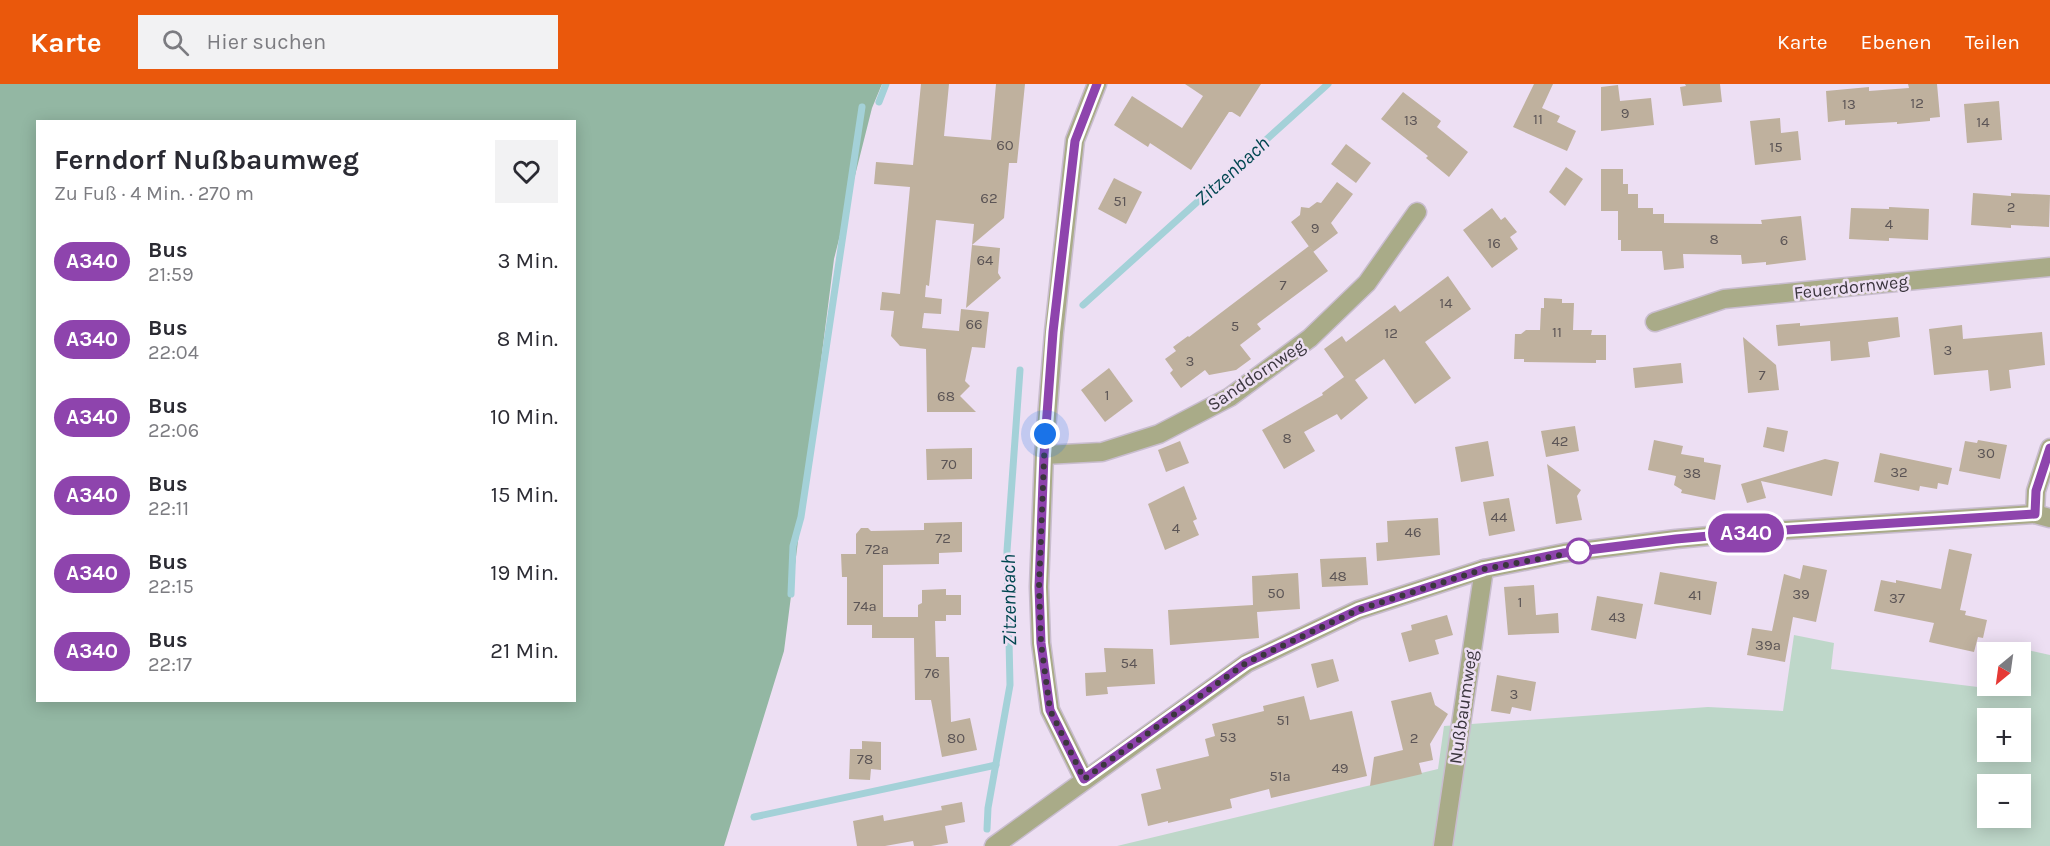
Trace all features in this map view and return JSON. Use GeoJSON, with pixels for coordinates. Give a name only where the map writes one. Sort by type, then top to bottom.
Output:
{"type":"FeatureCollection","features":[{"type":"Feature","properties":{"kind":"street"},"geometry":{"type":"LineString","coordinates":[[1084,779],[1050,710],[1041,643],[1039,587],[1044,455],[1053,332],[1075,141],[1097,84]]}},
{"type":"Feature","properties":{"kind":"street","name":"Sanddornweg"},"geometry":{"type":"LineString","coordinates":[[1044,455],[1102,452],[1159,434],[1230,396],[1310,338],[1367,283],[1417,212]]}},
{"type":"Feature","properties":{"kind":"street","name":"Feuerdornweg"},"geometry":{"type":"LineString","coordinates":[[1655,322],[1724,299],[2050,267]]}},
{"type":"Feature","properties":{"kind":"street"},"geometry":{"type":"LineString","coordinates":[[994,846],[1246,663],[1358,610],[1484,569],[1564,553],[1753,532],[2042,516],[2036,491],[2050,448]]}},
{"type":"Feature","properties":{"kind":"street","name":"Nußbaumweg"},"geometry":{"type":"LineString","coordinates":[[1443,846],[1484,569]]}},
{"type":"Feature","properties":{"kind":"green space"},"geometry":{"type":"Polygon","coordinates":[[[0,84],[882,84],[872,108],[834,259],[784,651],[724,846],[0,846],[0,84]]]}},
{"type":"Feature","properties":{"kind":"green space"},"geometry":{"type":"Polygon","coordinates":[[[1794,635],[1834,643],[1831,669],[1977,687],[1977,696],[2031,696],[2031,651],[2050,655],[2050,846],[1117,846],[1438,769],[1444,726],[1708,707],[1783,711],[1794,635]]]}},
{"type":"Feature","properties":{"kind":"building"},"geometry":{"type":"Polygon","coordinates":[[[921,84],[949,84],[944,136],[991,140],[996,84],[1025,84],[1017,163],[1009,163],[1004,218],[972,245],[974,224],[936,220],[929,286],[926,285],[925,297],[942,299],[941,314],[924,313],[922,328],[959,331],[961,309],[989,312],[985,348],[972,347],[965,381],[970,386],[960,396],[976,412],[927,412],[926,349],[900,346],[891,336],[894,311],[880,310],[882,292],[900,294],[910,187],[874,184],[876,162],[913,165],[921,84]]]}},
{"type":"Feature","properties":{"kind":"building"},"geometry":{"type":"Polygon","coordinates":[[[1185,84],[1261,84],[1240,117],[1229,112],[1191,170],[1150,143],[1148,147],[1114,125],[1132,96],[1182,128],[1203,96],[1185,84]]]}},
{"type":"Feature","properties":{"kind":"building"},"geometry":{"type":"Polygon","coordinates":[[[1534,84],[1553,84],[1542,108],[1560,116],[1557,122],[1576,131],[1567,151],[1513,127],[1534,84]]]}},
{"type":"Feature","properties":{"kind":"building"},"geometry":{"type":"Polygon","coordinates":[[[1685,84],[1720,84],[1722,102],[1683,106],[1680,87],[1686,86],[1685,84]]]}},
{"type":"Feature","properties":{"kind":"building"},"geometry":{"type":"Polygon","coordinates":[[[1908,84],[1937,84],[1940,117],[1930,118],[1930,121],[1897,124],[1897,122],[1845,125],[1845,120],[1828,122],[1826,91],[1869,87],[1869,91],[1909,88],[1908,84]]]}},
{"type":"Feature","properties":{"kind":"building"},"geometry":{"type":"Polygon","coordinates":[[[1618,85],[1620,101],[1651,98],[1654,125],[1601,131],[1601,87],[1618,85]]]}},
{"type":"Feature","properties":{"kind":"building"},"geometry":{"type":"Polygon","coordinates":[[[1403,92],[1441,121],[1437,127],[1468,152],[1449,177],[1426,158],[1428,156],[1381,119],[1403,92]]]}},
{"type":"Feature","properties":{"kind":"building"},"geometry":{"type":"Polygon","coordinates":[[[1999,101],[2002,140],[1967,143],[1964,104],[1999,101]]]}},
{"type":"Feature","properties":{"kind":"building"},"geometry":{"type":"Polygon","coordinates":[[[1780,118],[1781,133],[1798,131],[1801,160],[1755,165],[1750,121],[1780,118]]]}},
{"type":"Feature","properties":{"kind":"building"},"geometry":{"type":"Polygon","coordinates":[[[1346,144],[1371,163],[1356,183],[1331,164],[1346,144]]]}},
{"type":"Feature","properties":{"kind":"building"},"geometry":{"type":"Polygon","coordinates":[[[1566,167],[1583,179],[1565,206],[1549,192],[1566,167]]]}},
{"type":"Feature","properties":{"kind":"building"},"geometry":{"type":"Polygon","coordinates":[[[1601,169],[1623,169],[1623,184],[1628,184],[1628,194],[1638,194],[1638,208],[1653,208],[1653,214],[1664,214],[1664,223],[1762,224],[1761,220],[1801,216],[1806,260],[1766,265],[1766,262],[1742,264],[1741,255],[1683,254],[1684,268],[1664,270],[1662,251],[1621,251],[1621,240],[1618,240],[1618,211],[1601,211],[1601,169]]]}},
{"type":"Feature","properties":{"kind":"building"},"geometry":{"type":"Polygon","coordinates":[[[1114,178],[1142,192],[1126,224],[1098,209],[1114,178]]]}},
{"type":"Feature","properties":{"kind":"building"},"geometry":{"type":"Polygon","coordinates":[[[1337,182],[1353,194],[1331,223],[1338,233],[1313,252],[1291,222],[1300,215],[1301,207],[1309,208],[1317,202],[1321,203],[1337,182]]]}},
{"type":"Feature","properties":{"kind":"building"},"geometry":{"type":"Polygon","coordinates":[[[1973,193],[2011,196],[2011,193],[2050,195],[2049,227],[2011,225],[2011,228],[1971,225],[1973,193]]]}},
{"type":"Feature","properties":{"kind":"building"},"geometry":{"type":"Polygon","coordinates":[[[1889,207],[1929,209],[1928,240],[1849,239],[1851,208],[1889,209],[1889,207]]]}},
{"type":"Feature","properties":{"kind":"building"},"geometry":{"type":"Polygon","coordinates":[[[1492,208],[1501,220],[1505,217],[1517,232],[1510,237],[1518,249],[1492,268],[1463,230],[1492,208]]]}},
{"type":"Feature","properties":{"kind":"building"},"geometry":{"type":"Polygon","coordinates":[[[972,245],[1000,248],[998,273],[1001,278],[966,308],[972,245]]]}},
{"type":"Feature","properties":{"kind":"building"},"geometry":{"type":"Polygon","coordinates":[[[1309,246],[1328,271],[1257,324],[1261,329],[1240,345],[1251,359],[1236,370],[1209,375],[1205,370],[1181,388],[1170,373],[1173,370],[1165,359],[1176,351],[1173,347],[1309,246]]]}},
{"type":"Feature","properties":{"kind":"building"},"geometry":{"type":"Polygon","coordinates":[[[1448,276],[1471,309],[1425,342],[1451,378],[1415,404],[1384,359],[1355,380],[1368,398],[1341,420],[1337,414],[1304,432],[1315,451],[1284,469],[1262,430],[1323,395],[1322,393],[1344,377],[1324,349],[1342,336],[1346,342],[1395,305],[1400,312],[1448,276]]]}},
{"type":"Feature","properties":{"kind":"building"},"geometry":{"type":"Polygon","coordinates":[[[1544,298],[1562,299],[1562,303],[1574,303],[1573,330],[1592,330],[1591,335],[1606,335],[1606,360],[1596,360],[1596,363],[1524,362],[1524,359],[1514,359],[1515,334],[1521,334],[1526,330],[1540,330],[1544,298]]]}},
{"type":"Feature","properties":{"kind":"building"},"geometry":{"type":"Polygon","coordinates":[[[1898,317],[1900,337],[1868,342],[1870,357],[1831,361],[1830,341],[1778,346],[1776,325],[1800,323],[1800,326],[1898,317]]]}},
{"type":"Feature","properties":{"kind":"building"},"geometry":{"type":"Polygon","coordinates":[[[1962,325],[1963,339],[2042,332],[2045,365],[2009,370],[2011,388],[1990,391],[1988,370],[1934,375],[1929,329],[1962,325]]]}},
{"type":"Feature","properties":{"kind":"building"},"geometry":{"type":"Polygon","coordinates":[[[1743,337],[1776,365],[1779,390],[1748,393],[1743,337]]]}},
{"type":"Feature","properties":{"kind":"building"},"geometry":{"type":"Polygon","coordinates":[[[1681,363],[1683,383],[1635,388],[1633,368],[1681,363]]]}},
{"type":"Feature","properties":{"kind":"building"},"geometry":{"type":"Polygon","coordinates":[[[1109,368],[1133,401],[1105,422],[1081,390],[1109,368]]]}},
{"type":"Feature","properties":{"kind":"building"},"geometry":{"type":"Polygon","coordinates":[[[1575,426],[1579,451],[1546,457],[1541,431],[1575,426]]]}},
{"type":"Feature","properties":{"kind":"building"},"geometry":{"type":"Polygon","coordinates":[[[1767,427],[1788,431],[1784,452],[1763,447],[1767,427]]]}},
{"type":"Feature","properties":{"kind":"building"},"geometry":{"type":"Polygon","coordinates":[[[1654,440],[1683,446],[1681,454],[1704,458],[1704,462],[1721,465],[1715,500],[1681,493],[1682,490],[1674,485],[1676,476],[1648,470],[1654,440]]]}},
{"type":"Feature","properties":{"kind":"building"},"geometry":{"type":"Polygon","coordinates":[[[1978,440],[2007,445],[2000,479],[1959,471],[1965,441],[1977,443],[1978,440]]]}},
{"type":"Feature","properties":{"kind":"building"},"geometry":{"type":"Polygon","coordinates":[[[1180,441],[1189,463],[1166,472],[1158,450],[1180,441]]]}},
{"type":"Feature","properties":{"kind":"building"},"geometry":{"type":"Polygon","coordinates":[[[1488,441],[1494,476],[1461,482],[1455,447],[1488,441]]]}},
{"type":"Feature","properties":{"kind":"building"},"geometry":{"type":"Polygon","coordinates":[[[972,448],[972,479],[927,480],[926,449],[972,448]]]}},
{"type":"Feature","properties":{"kind":"building"},"geometry":{"type":"Polygon","coordinates":[[[1880,453],[1952,468],[1948,485],[1938,483],[1937,489],[1920,486],[1919,491],[1874,482],[1880,453]]]}},
{"type":"Feature","properties":{"kind":"building"},"geometry":{"type":"Polygon","coordinates":[[[1825,459],[1839,462],[1832,496],[1761,481],[1766,498],[1747,503],[1741,484],[1825,459]]]}},
{"type":"Feature","properties":{"kind":"building"},"geometry":{"type":"Polygon","coordinates":[[[1547,464],[1581,490],[1577,496],[1582,520],[1556,524],[1547,464]]]}},
{"type":"Feature","properties":{"kind":"building"},"geometry":{"type":"Polygon","coordinates":[[[1184,486],[1197,519],[1193,521],[1199,535],[1165,550],[1148,504],[1184,486]]]}},
{"type":"Feature","properties":{"kind":"building"},"geometry":{"type":"Polygon","coordinates":[[[1509,498],[1515,531],[1489,536],[1483,502],[1509,498]]]}},
{"type":"Feature","properties":{"kind":"building"},"geometry":{"type":"Polygon","coordinates":[[[1438,518],[1440,555],[1377,561],[1376,543],[1388,542],[1387,521],[1438,518]]]}},
{"type":"Feature","properties":{"kind":"building"},"geometry":{"type":"Polygon","coordinates":[[[962,522],[962,552],[939,553],[939,564],[883,565],[883,617],[918,617],[918,605],[922,603],[922,590],[946,589],[946,595],[961,595],[961,615],[946,615],[946,621],[935,621],[936,657],[949,657],[951,722],[970,718],[977,750],[942,757],[931,700],[915,700],[914,638],[872,638],[872,625],[847,625],[847,577],[842,577],[841,554],[856,554],[856,534],[861,528],[868,528],[871,531],[924,530],[924,523],[962,522]]]}},
{"type":"Feature","properties":{"kind":"building"},"geometry":{"type":"Polygon","coordinates":[[[1949,549],[1972,554],[1960,610],[1966,611],[1965,615],[1987,620],[1983,638],[1978,637],[1974,652],[1929,642],[1934,623],[1874,611],[1881,580],[1896,583],[1896,580],[1941,589],[1949,549]]]}},
{"type":"Feature","properties":{"kind":"building"},"geometry":{"type":"Polygon","coordinates":[[[1366,557],[1368,585],[1322,587],[1320,559],[1366,557]]]}},
{"type":"Feature","properties":{"kind":"building"},"geometry":{"type":"Polygon","coordinates":[[[1803,565],[1827,570],[1816,622],[1793,617],[1785,662],[1747,655],[1752,628],[1772,631],[1784,574],[1800,579],[1803,565]]]}},
{"type":"Feature","properties":{"kind":"building"},"geometry":{"type":"Polygon","coordinates":[[[1660,572],[1717,582],[1711,615],[1654,604],[1660,572]]]}},
{"type":"Feature","properties":{"kind":"building"},"geometry":{"type":"Polygon","coordinates":[[[1298,573],[1300,609],[1257,612],[1259,638],[1170,645],[1168,610],[1253,605],[1252,576],[1298,573]]]}},
{"type":"Feature","properties":{"kind":"building"},"geometry":{"type":"Polygon","coordinates":[[[1534,585],[1536,615],[1558,613],[1559,633],[1508,635],[1504,587],[1534,585]]]}},
{"type":"Feature","properties":{"kind":"building"},"geometry":{"type":"Polygon","coordinates":[[[1597,596],[1643,604],[1636,639],[1591,630],[1597,596]]]}},
{"type":"Feature","properties":{"kind":"building"},"geometry":{"type":"Polygon","coordinates":[[[1447,615],[1453,635],[1435,640],[1439,654],[1409,662],[1401,633],[1412,630],[1411,625],[1447,615]]]}},
{"type":"Feature","properties":{"kind":"building"},"geometry":{"type":"Polygon","coordinates":[[[1104,648],[1153,649],[1155,684],[1107,687],[1108,694],[1086,696],[1085,673],[1106,672],[1104,648]]]}},
{"type":"Feature","properties":{"kind":"building"},"geometry":{"type":"Polygon","coordinates":[[[1333,659],[1339,681],[1317,688],[1311,664],[1333,659]]]}},
{"type":"Feature","properties":{"kind":"building"},"geometry":{"type":"Polygon","coordinates":[[[1497,675],[1536,682],[1531,711],[1512,707],[1510,714],[1491,711],[1497,675]]]}},
{"type":"Feature","properties":{"kind":"building"},"geometry":{"type":"Polygon","coordinates":[[[1431,692],[1435,705],[1448,714],[1430,744],[1433,760],[1419,763],[1422,774],[1370,786],[1374,757],[1403,750],[1391,701],[1431,692]]]}},
{"type":"Feature","properties":{"kind":"building"},"geometry":{"type":"Polygon","coordinates":[[[1304,696],[1310,720],[1352,711],[1367,776],[1271,798],[1269,789],[1230,799],[1232,808],[1148,826],[1141,794],[1161,789],[1156,769],[1209,756],[1205,739],[1215,736],[1212,724],[1264,711],[1263,706],[1304,696]]]}},
{"type":"Feature","properties":{"kind":"building"},"geometry":{"type":"Polygon","coordinates":[[[862,741],[881,742],[881,770],[871,769],[870,780],[849,779],[850,749],[862,749],[862,741]]]}},
{"type":"Feature","properties":{"kind":"building"},"geometry":{"type":"Polygon","coordinates":[[[962,802],[965,822],[945,826],[948,843],[914,846],[913,841],[885,846],[857,846],[853,821],[883,815],[884,821],[942,810],[941,806],[962,802]]]}},
{"type":"Feature","properties":{"kind":"waterway"},"geometry":{"type":"LineString","coordinates":[[879,102],[886,84]]}},
{"type":"Feature","properties":{"kind":"waterway","name":"Zitzenbach"},"geometry":{"type":"LineString","coordinates":[[1083,305],[1328,84]]}},
{"type":"Feature","properties":{"kind":"waterway"},"geometry":{"type":"LineString","coordinates":[[791,594],[793,546],[801,517],[862,107]]}},
{"type":"Feature","properties":{"kind":"waterway","name":"Zitzenbach"},"geometry":{"type":"LineString","coordinates":[[987,829],[988,808],[1010,685],[1007,551],[1020,370]]}},
{"type":"Feature","properties":{"kind":"waterway"},"geometry":{"type":"LineString","coordinates":[[754,817],[996,765]]}},
{"type":"Feature","properties":{"kind":"bus line","name":"A340"},"geometry":{"type":"LineString","coordinates":[[1097,84],[1075,141],[1053,332],[1044,455],[1039,587],[1041,643],[1050,710],[1084,779],[1246,663],[1358,610],[1484,569],[1564,553],[1753,532],[2035,514],[2036,491],[2050,448]]}},
{"type":"Feature","properties":{"kind":"route"},"geometry":{"type":"LineString","coordinates":[[1045,434],[1039,587],[1041,643],[1050,710],[1084,779],[1246,663],[1358,610],[1484,569],[1588,550],[1579,551]]}}]}
